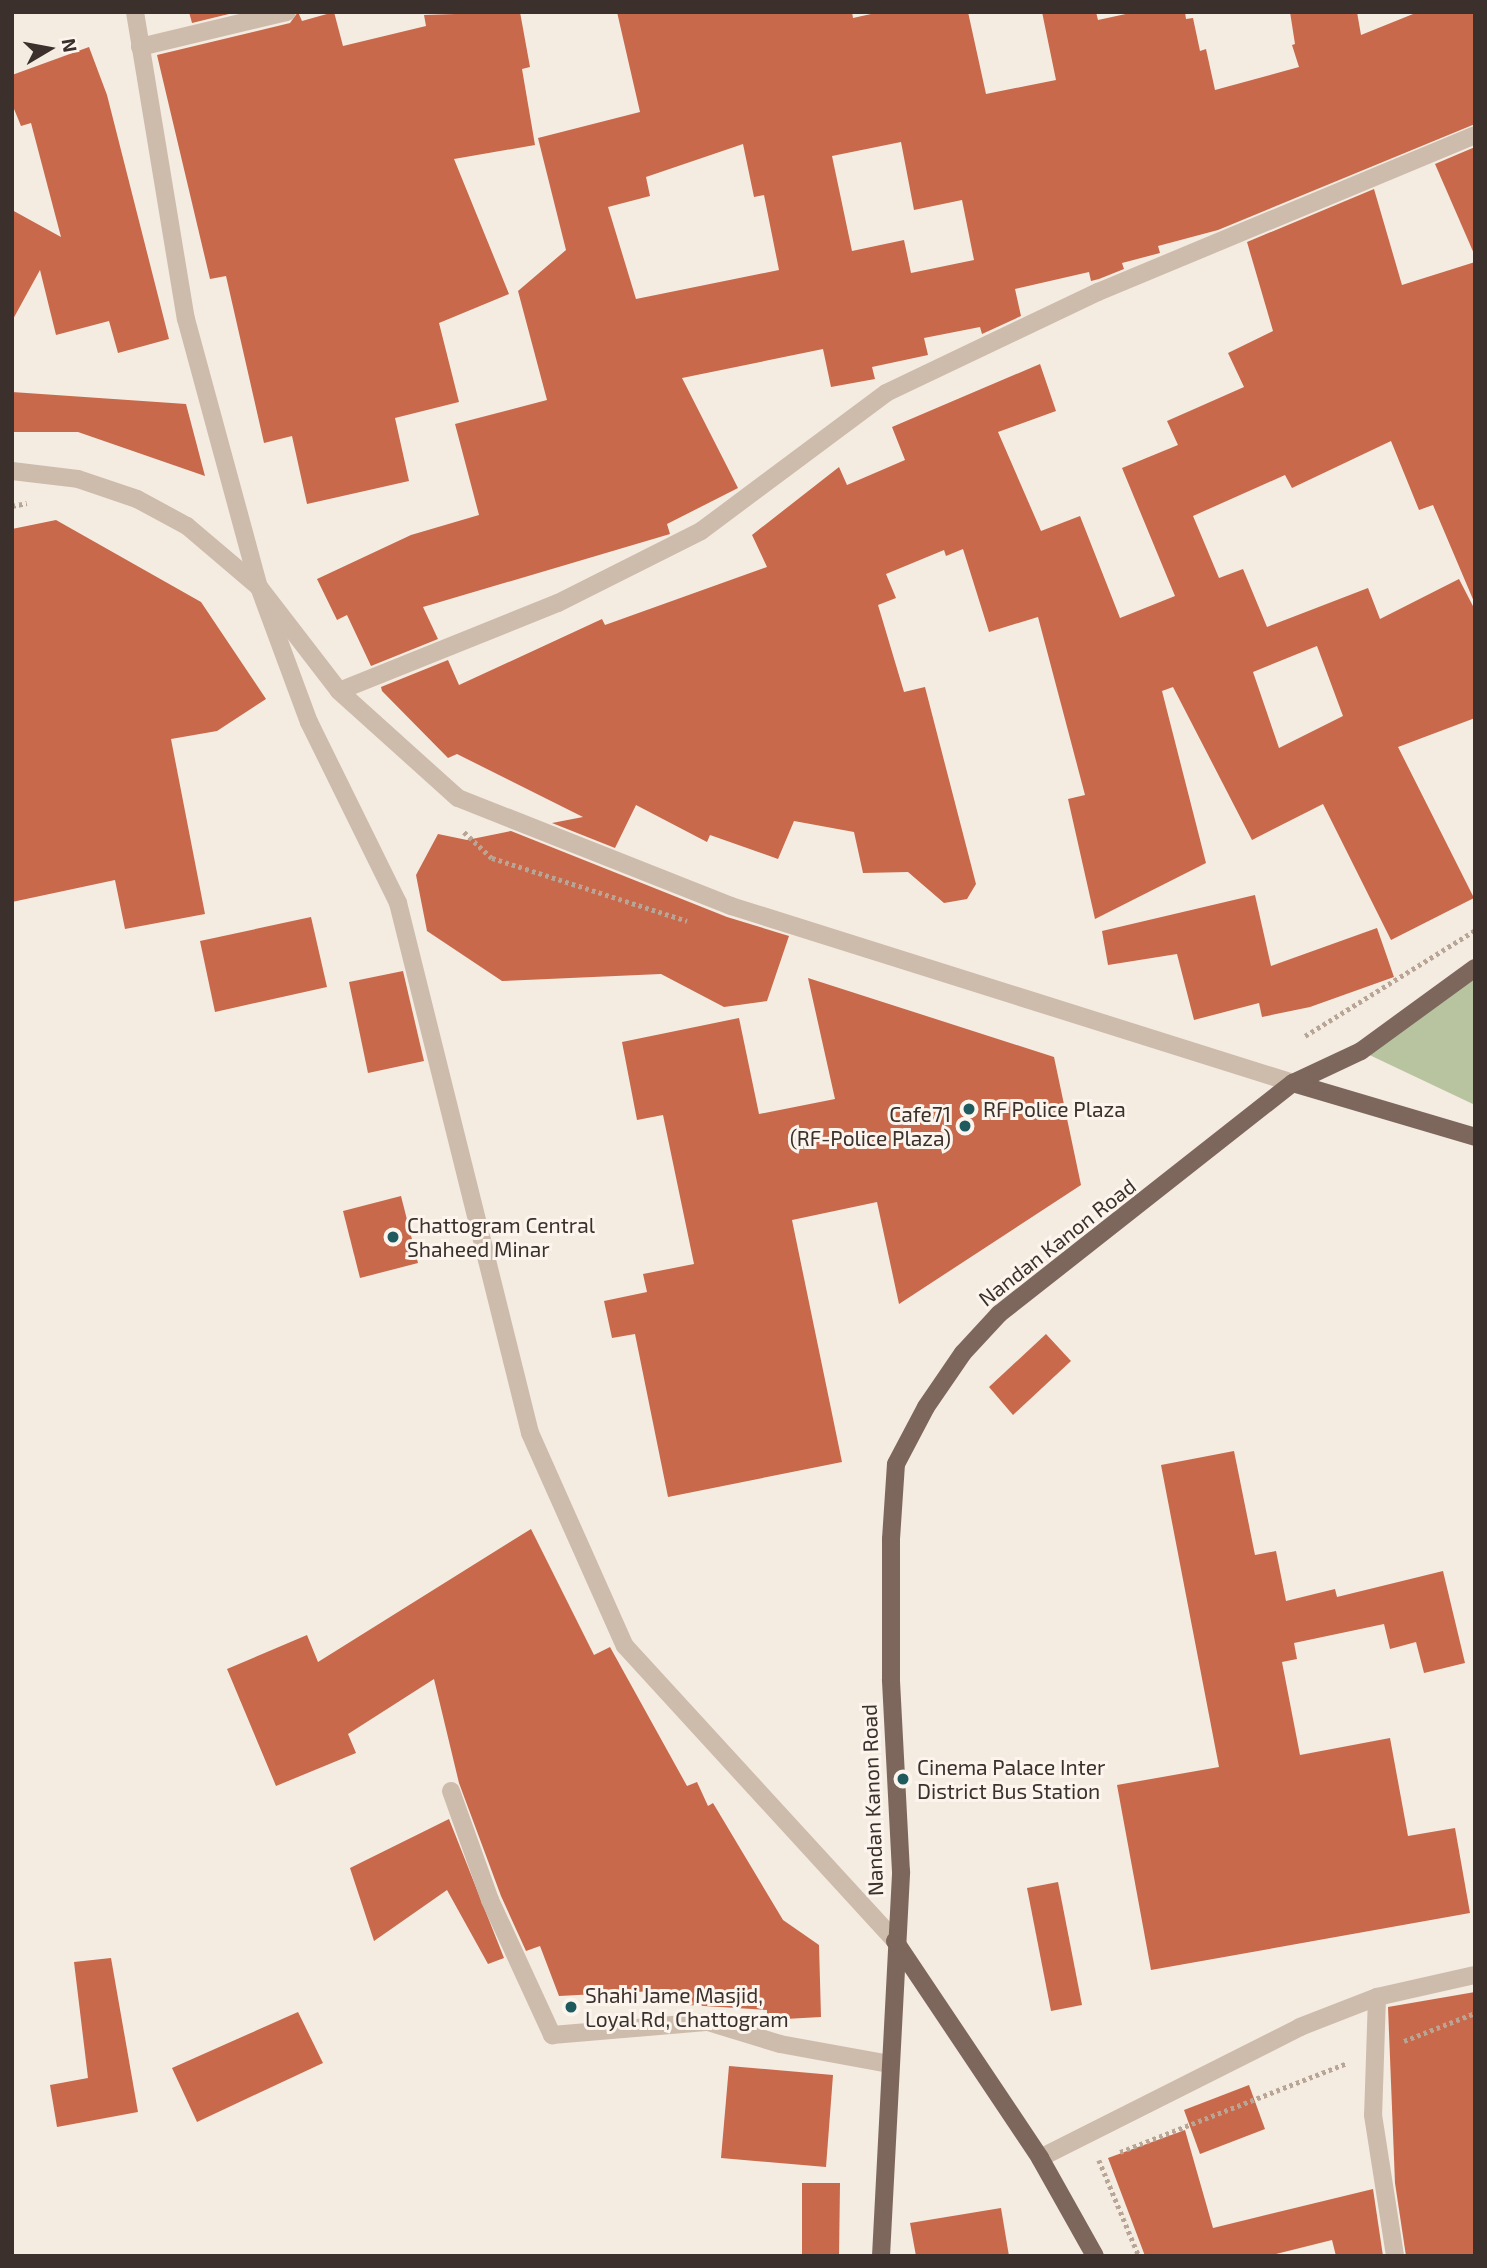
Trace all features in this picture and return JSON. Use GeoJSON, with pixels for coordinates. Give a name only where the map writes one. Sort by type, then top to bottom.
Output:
{"type":"FeatureCollection","features":[{"type":"Feature","properties":{"kind":"main road","name":"Nandan Kanon Road"},"geometry":{"type":"LineString","coordinates":[[881,2256],[895,1941],[901,1872],[891,1679],[896,1464],[926,1407],[963,1353],[999,1314],[1293,1083],[1361,1051],[1475,968]]}},
{"type":"Feature","properties":{"kind":"main road"},"geometry":{"type":"LineString","coordinates":[[1293,1083],[1475,1137]]}},
{"type":"Feature","properties":{"kind":"main road"},"geometry":{"type":"LineString","coordinates":[[895,1941],[1040,2158],[1095,2256]]}},
{"type":"Feature","properties":{"kind":"street"},"geometry":{"type":"LineString","coordinates":[[135,12],[186,319],[259,587],[309,722],[398,903],[530,1433],[625,1646],[895,1941]]}},
{"type":"Feature","properties":{"kind":"street"},"geometry":{"type":"LineString","coordinates":[[141,47],[287,12]]}},
{"type":"Feature","properties":{"kind":"street"},"geometry":{"type":"LineString","coordinates":[[339,691],[558,603],[701,531],[886,393],[1098,292],[1475,135]]}},
{"type":"Feature","properties":{"kind":"street"},"geometry":{"type":"LineString","coordinates":[[12,471],[78,480],[137,499],[187,526],[259,587],[339,691],[457,798],[731,906],[1293,1083]]}},
{"type":"Feature","properties":{"kind":"street"},"geometry":{"type":"LineString","coordinates":[[451,1791],[490,1900],[552,2035],[708,2022],[780,2044],[890,2064]]}},
{"type":"Feature","properties":{"kind":"street"},"geometry":{"type":"LineString","coordinates":[[1040,2158],[1300,2027],[1377,1997],[1475,1975]]}},
{"type":"Feature","properties":{"kind":"street"},"geometry":{"type":"LineString","coordinates":[[1377,1997],[1373,2115],[1395,2256]]}},
{"type":"Feature","properties":{"kind":"path"},"geometry":{"type":"LineString","coordinates":[[12,506],[35,502]]}},
{"type":"Feature","properties":{"kind":"path"},"geometry":{"type":"LineString","coordinates":[[1305,1037],[1475,930]]}},
{"type":"Feature","properties":{"kind":"path"},"geometry":{"type":"LineString","coordinates":[[1397,2044],[1475,2013]]}},
{"type":"Feature","properties":{"kind":"path"},"geometry":{"type":"LineString","coordinates":[[1139,2256],[1097,2161],[1358,2059]]}},
{"type":"Feature","properties":{"kind":"green space"},"geometry":{"type":"Polygon","coordinates":[[[1475,977],[1475,1105],[1361,1051],[1475,977]]]}},
{"type":"Feature","properties":{"kind":"building"},"geometry":{"type":"Polygon","coordinates":[[[189,12],[237,12],[192,23],[189,12]]]}},
{"type":"Feature","properties":{"kind":"building"},"geometry":{"type":"Polygon","coordinates":[[[298,12],[302,21],[334,12],[343,46],[426,26],[424,15],[520,12],[530,67],[522,69],[535,145],[454,159],[509,294],[439,323],[459,402],[395,418],[409,481],[307,504],[292,436],[264,443],[226,276],[210,279],[157,55],[290,23],[298,12]]]}},
{"type":"Feature","properties":{"kind":"building"},"geometry":{"type":"Polygon","coordinates":[[[617,12],[852,12],[853,18],[880,12],[968,12],[986,94],[1056,80],[1042,12],[1096,12],[1098,20],[1135,12],[1185,12],[1186,19],[1193,18],[1200,51],[1206,49],[1215,90],[1299,67],[1292,45],[1295,44],[1290,12],[1357,12],[1361,35],[1418,12],[1475,12],[1475,124],[1218,230],[1158,246],[1160,253],[1122,263],[1124,269],[1099,279],[1091,281],[1089,272],[1015,289],[1021,316],[982,334],[980,327],[924,338],[928,355],[872,367],[875,379],[831,387],[823,349],[682,378],[738,488],[667,524],[670,534],[423,607],[438,639],[371,666],[347,615],[337,620],[317,579],[411,535],[479,515],[455,424],[547,400],[518,291],[566,250],[538,138],[640,112],[617,12]],[[901,142],[832,156],[852,251],[904,240],[911,273],[974,260],[962,200],[914,210],[901,142]],[[743,144],[646,177],[650,196],[608,207],[636,299],[779,270],[764,195],[754,197],[743,144]]]}},
{"type":"Feature","properties":{"kind":"building"},"geometry":{"type":"Polygon","coordinates":[[[89,47],[107,95],[169,339],[118,353],[109,321],[56,335],[40,270],[12,321],[12,210],[61,237],[31,123],[21,126],[12,104],[12,75],[89,47]]]}},
{"type":"Feature","properties":{"kind":"building"},"geometry":{"type":"Polygon","coordinates":[[[1475,147],[1475,256],[1435,164],[1475,147]]]}},
{"type":"Feature","properties":{"kind":"building"},"geometry":{"type":"Polygon","coordinates":[[[1374,189],[1402,285],[1475,262],[1475,604],[1433,505],[1419,510],[1391,441],[1292,488],[1285,475],[1193,516],[1219,578],[1243,569],[1267,627],[1368,588],[1380,619],[1459,579],[1475,610],[1475,718],[1398,747],[1474,898],[1391,940],[1323,804],[1252,840],[1173,687],[1162,691],[1206,863],[1095,919],[1068,799],[1085,795],[1038,617],[989,632],[963,549],[946,556],[944,550],[886,574],[896,598],[878,605],[904,692],[925,687],[976,884],[967,899],[944,903],[908,872],[863,873],[854,832],[794,821],[778,859],[710,835],[707,842],[636,805],[615,848],[552,823],[583,817],[457,754],[448,758],[382,691],[381,687],[448,660],[459,685],[602,619],[605,625],[767,567],[752,535],[839,467],[847,485],[905,460],[892,427],[1040,364],[1056,411],[998,432],[1041,531],[1080,516],[1120,618],[1175,596],[1122,468],[1178,445],[1167,421],[1244,387],[1228,353],[1273,331],[1247,242],[1374,189]],[[1317,646],[1253,672],[1279,748],[1343,716],[1317,646]]]}},
{"type":"Feature","properties":{"kind":"building"},"geometry":{"type":"Polygon","coordinates":[[[12,392],[186,404],[205,476],[78,432],[12,432],[12,392]]]}},
{"type":"Feature","properties":{"kind":"building"},"geometry":{"type":"Polygon","coordinates":[[[56,520],[201,602],[266,699],[217,731],[171,739],[205,914],[125,929],[115,880],[12,902],[12,529],[56,520]]]}},
{"type":"Feature","properties":{"kind":"building"},"geometry":{"type":"Polygon","coordinates":[[[511,831],[727,917],[789,936],[767,1001],[724,1007],[661,974],[502,981],[427,931],[416,875],[438,834],[467,840],[511,831]]]}},
{"type":"Feature","properties":{"kind":"building"},"geometry":{"type":"Polygon","coordinates":[[[1255,895],[1271,966],[1377,928],[1394,977],[1310,1007],[1262,1017],[1259,1003],[1194,1020],[1177,954],[1108,965],[1102,931],[1255,895]]]}},
{"type":"Feature","properties":{"kind":"building"},"geometry":{"type":"Polygon","coordinates":[[[311,917],[327,987],[215,1012],[200,941],[311,917]]]}},
{"type":"Feature","properties":{"kind":"building"},"geometry":{"type":"Polygon","coordinates":[[[403,971],[424,1061],[368,1073],[349,982],[403,971]]]}},
{"type":"Feature","properties":{"kind":"building"},"geometry":{"type":"Polygon","coordinates":[[[808,978],[1054,1057],[1081,1185],[899,1304],[877,1202],[792,1220],[842,1462],[668,1497],[635,1334],[612,1338],[604,1301],[647,1292],[643,1274],[694,1264],[663,1115],[637,1120],[622,1042],[739,1018],[759,1114],[835,1099],[808,978]]]}},
{"type":"Feature","properties":{"kind":"building"},"geometry":{"type":"Polygon","coordinates":[[[401,1196],[418,1263],[360,1278],[343,1211],[401,1196]]]}},
{"type":"Feature","properties":{"kind":"building"},"geometry":{"type":"Polygon","coordinates":[[[1046,1334],[1071,1361],[1013,1415],[989,1387],[1046,1334]]]}},
{"type":"Feature","properties":{"kind":"building"},"geometry":{"type":"Polygon","coordinates":[[[1234,1451],[1255,1555],[1276,1551],[1286,1601],[1335,1589],[1337,1597],[1443,1571],[1465,1663],[1424,1673],[1416,1642],[1390,1649],[1384,1624],[1294,1643],[1297,1659],[1282,1662],[1300,1755],[1390,1738],[1408,1836],[1455,1828],[1470,1913],[1151,1970],[1117,1785],[1219,1767],[1161,1465],[1234,1451]]]}},
{"type":"Feature","properties":{"kind":"building"},"geometry":{"type":"Polygon","coordinates":[[[531,1529],[594,1655],[610,1647],[687,1786],[697,1782],[708,1806],[713,1803],[783,1920],[819,1945],[821,2017],[767,2020],[767,2010],[672,2004],[673,1990],[559,1996],[540,1946],[526,1951],[501,1896],[459,1783],[434,1679],[348,1734],[356,1753],[276,1786],[227,1669],[307,1635],[318,1662],[531,1529]]]}},
{"type":"Feature","properties":{"kind":"building"},"geometry":{"type":"Polygon","coordinates":[[[449,1819],[504,1958],[488,1964],[447,1890],[374,1941],[350,1868],[449,1819]]]}},
{"type":"Feature","properties":{"kind":"building"},"geometry":{"type":"Polygon","coordinates":[[[1058,1882],[1082,2005],[1051,2011],[1027,1888],[1058,1882]]]}},
{"type":"Feature","properties":{"kind":"building"},"geometry":{"type":"Polygon","coordinates":[[[111,1958],[138,2112],[57,2127],[50,2085],[88,2078],[74,1962],[111,1958]]]}},
{"type":"Feature","properties":{"kind":"building"},"geometry":{"type":"Polygon","coordinates":[[[1475,1992],[1475,2256],[1406,2256],[1395,2183],[1388,2007],[1475,1992]]]}},
{"type":"Feature","properties":{"kind":"building"},"geometry":{"type":"Polygon","coordinates":[[[298,2012],[323,2063],[197,2122],[172,2068],[298,2012]]]}},
{"type":"Feature","properties":{"kind":"building"},"geometry":{"type":"Polygon","coordinates":[[[729,2066],[833,2075],[826,2167],[721,2158],[729,2066]]]}},
{"type":"Feature","properties":{"kind":"building"},"geometry":{"type":"Polygon","coordinates":[[[1249,2085],[1265,2129],[1200,2154],[1184,2110],[1249,2085]]]}},
{"type":"Feature","properties":{"kind":"building"},"geometry":{"type":"Polygon","coordinates":[[[1185,2130],[1213,2228],[1373,2189],[1383,2256],[1336,2256],[1332,2240],[1268,2256],[1145,2256],[1108,2158],[1185,2130]]]}},
{"type":"Feature","properties":{"kind":"building"},"geometry":{"type":"Polygon","coordinates":[[[802,2183],[840,2183],[839,2256],[802,2256],[802,2183]]]}},
{"type":"Feature","properties":{"kind":"building"},"geometry":{"type":"Polygon","coordinates":[[[1001,2208],[1009,2256],[916,2256],[910,2223],[1001,2208]]]}},
{"type":"Feature","properties":{"kind":"place","name":"RF Police Plaza"},"geometry":{"type":"Point","coordinates":[969,1109]}},
{"type":"Feature","properties":{"kind":"place","name":"Cafe71 (RF-Police Plaza)"},"geometry":{"type":"Point","coordinates":[965,1126]}},
{"type":"Feature","properties":{"kind":"place","name":"Chattogram Central Shaheed Minar"},"geometry":{"type":"Point","coordinates":[393,1237]}},
{"type":"Feature","properties":{"kind":"place","name":"Cinema Palace Inter District Bus Station"},"geometry":{"type":"Point","coordinates":[903,1779]}},
{"type":"Feature","properties":{"kind":"place","name":"Shahi Jame Masjid, Loyal Rd, Chattogram"},"geometry":{"type":"Point","coordinates":[571,2007]}}]}
